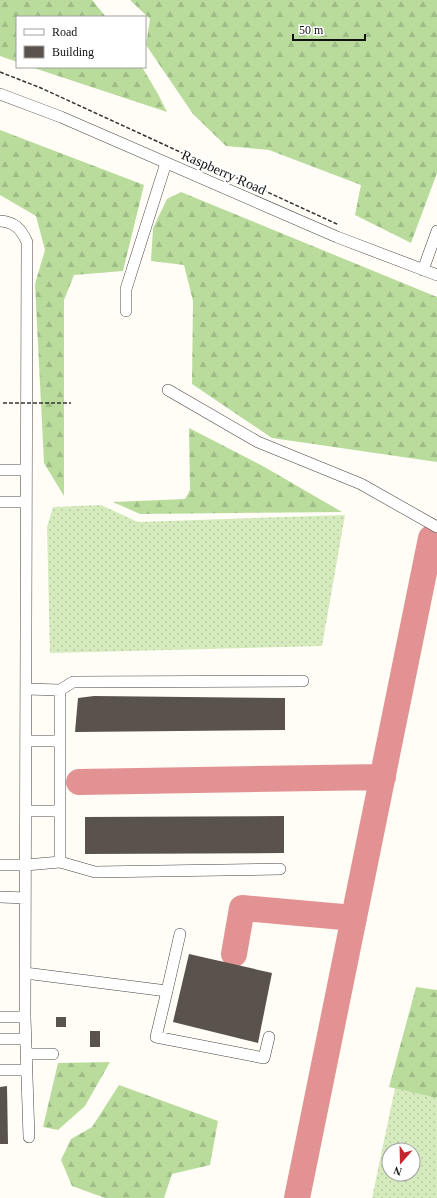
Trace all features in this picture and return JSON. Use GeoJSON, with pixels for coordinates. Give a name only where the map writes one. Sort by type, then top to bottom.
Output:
{"type":"FeatureCollection","features":[{"type":"Feature","properties":{"kind":"street","name":"Raspberry Road"},"geometry":{"type":"LineString","coordinates":[[0,94],[61,117],[337,237],[437,275]]}},
{"type":"Feature","properties":{"kind":"street"},"geometry":{"type":"LineString","coordinates":[[126,311],[126,289],[166,163]]}},
{"type":"Feature","properties":{"kind":"street"},"geometry":{"type":"LineString","coordinates":[[0,221],[15,224],[22,231],[27,242],[25,1017],[29,1137]]}},
{"type":"Feature","properties":{"kind":"street"},"geometry":{"type":"LineString","coordinates":[[423,270],[437,231]]}},
{"type":"Feature","properties":{"kind":"street"},"geometry":{"type":"LineString","coordinates":[[168,390],[258,442],[361,484],[437,527]]}},
{"type":"Feature","properties":{"kind":"street"},"geometry":{"type":"LineString","coordinates":[[0,470],[26,470]]}},
{"type":"Feature","properties":{"kind":"street"},"geometry":{"type":"LineString","coordinates":[[0,502],[26,502]]}},
{"type":"Feature","properties":{"kind":"street"},"geometry":{"type":"LineString","coordinates":[[26,689],[60,690],[73,682],[303,681]]}},
{"type":"Feature","properties":{"kind":"street"},"geometry":{"type":"LineString","coordinates":[[60,690],[60,862]]}},
{"type":"Feature","properties":{"kind":"street"},"geometry":{"type":"LineString","coordinates":[[26,741],[60,741]]}},
{"type":"Feature","properties":{"kind":"street"},"geometry":{"type":"LineString","coordinates":[[26,811],[60,810]]}},
{"type":"Feature","properties":{"kind":"street"},"geometry":{"type":"LineString","coordinates":[[0,865],[26,865],[60,862],[95,872],[280,870]]}},
{"type":"Feature","properties":{"kind":"street"},"geometry":{"type":"LineString","coordinates":[[0,897],[26,898]]}},
{"type":"Feature","properties":{"kind":"street"},"geometry":{"type":"LineString","coordinates":[[180,934],[156,1037],[264,1058],[269,1037]]}},
{"type":"Feature","properties":{"kind":"street"},"geometry":{"type":"LineString","coordinates":[[25,974],[167,991]]}},
{"type":"Feature","properties":{"kind":"street"},"geometry":{"type":"LineString","coordinates":[[0,1017],[25,1017]]}},
{"type":"Feature","properties":{"kind":"street"},"geometry":{"type":"LineString","coordinates":[[0,1039],[26,1039]]}},
{"type":"Feature","properties":{"kind":"street"},"geometry":{"type":"LineString","coordinates":[[26,1054],[53,1054]]}},
{"type":"Feature","properties":{"kind":"street"},"geometry":{"type":"LineString","coordinates":[[0,1070],[27,1070]]}},
{"type":"Feature","properties":{"kind":"path"},"geometry":{"type":"LineString","coordinates":[[0,72],[48,91],[162,145],[330,221]]}},
{"type":"Feature","properties":{"kind":"path"},"geometry":{"type":"LineString","coordinates":[[3,403],[71,403]]}},
{"type":"Feature","properties":{"kind":"green space"},"geometry":{"type":"Polygon","coordinates":[[[0,0],[92,0],[105,16],[16,16],[16,62],[0,56],[0,0]]]}},
{"type":"Feature","properties":{"kind":"green space"},"geometry":{"type":"Polygon","coordinates":[[[130,0],[437,0],[437,173],[411,243],[355,215],[361,185],[269,150],[226,146],[193,114],[146,45],[150,19],[130,0]]]}},
{"type":"Feature","properties":{"kind":"green space"},"geometry":{"type":"Polygon","coordinates":[[[34,68],[143,68],[167,112],[34,68]]]}},
{"type":"Feature","properties":{"kind":"green space"},"geometry":{"type":"Polygon","coordinates":[[[0,130],[144,185],[123,271],[74,275],[64,300],[64,496],[44,463],[35,284],[45,250],[36,216],[0,195],[0,130]]]}},
{"type":"Feature","properties":{"kind":"green space"},"geometry":{"type":"Polygon","coordinates":[[[181,192],[437,297],[437,462],[272,438],[192,384],[193,301],[184,265],[151,261],[153,228],[167,199],[181,192]]]}},
{"type":"Feature","properties":{"kind":"green space"},"geometry":{"type":"Polygon","coordinates":[[[189,428],[261,465],[342,512],[140,514],[113,502],[185,499],[190,490],[189,428]]]}},
{"type":"Feature","properties":{"kind":"green space"},"geometry":{"type":"Polygon","coordinates":[[[101,505],[138,522],[345,515],[322,646],[50,653],[47,527],[53,507],[101,505]]]}},
{"type":"Feature","properties":{"kind":"green space"},"geometry":{"type":"Polygon","coordinates":[[[416,987],[437,990],[437,1098],[389,1087],[416,987]]]}},
{"type":"Feature","properties":{"kind":"green space"},"geometry":{"type":"Polygon","coordinates":[[[110,1062],[85,1106],[58,1130],[43,1127],[58,1063],[110,1062]]]}},
{"type":"Feature","properties":{"kind":"green space"},"geometry":{"type":"Polygon","coordinates":[[[119,1085],[218,1121],[210,1165],[172,1174],[164,1198],[105,1198],[72,1186],[61,1160],[71,1139],[92,1127],[119,1085]]]}},
{"type":"Feature","properties":{"kind":"green space"},"geometry":{"type":"Polygon","coordinates":[[[395,1088],[437,1098],[437,1198],[372,1198],[381,1155],[381,1182],[421,1182],[421,1142],[384,1142],[395,1088]]]}},
{"type":"Feature","properties":{"kind":"building"},"geometry":{"type":"Polygon","coordinates":[[[94,696],[285,698],[285,730],[75,732],[78,698],[94,696]]]}},
{"type":"Feature","properties":{"kind":"building"},"geometry":{"type":"Polygon","coordinates":[[[284,816],[284,853],[85,854],[85,817],[284,816]]]}},
{"type":"Feature","properties":{"kind":"building"},"geometry":{"type":"Polygon","coordinates":[[[189,954],[272,973],[258,1043],[173,1022],[189,954]]]}},
{"type":"Feature","properties":{"kind":"building"},"geometry":{"type":"Polygon","coordinates":[[[56,1017],[66,1017],[66,1027],[56,1027],[56,1017]]]}},
{"type":"Feature","properties":{"kind":"building"},"geometry":{"type":"Polygon","coordinates":[[[90,1031],[100,1031],[100,1047],[90,1047],[90,1031]]]}},
{"type":"Feature","properties":{"kind":"building"},"geometry":{"type":"Polygon","coordinates":[[[7,1086],[8,1144],[0,1144],[0,1087],[7,1086]]]}},
{"type":"Feature","properties":{"kind":"taxiway"},"geometry":{"type":"LineString","coordinates":[[297,1198],[431,538]]}},
{"type":"Feature","properties":{"kind":"taxiway"},"geometry":{"type":"LineString","coordinates":[[79,782],[383,777]]}},
{"type":"Feature","properties":{"kind":"taxiway"},"geometry":{"type":"LineString","coordinates":[[234,954],[242,908],[354,918]]}}]}
